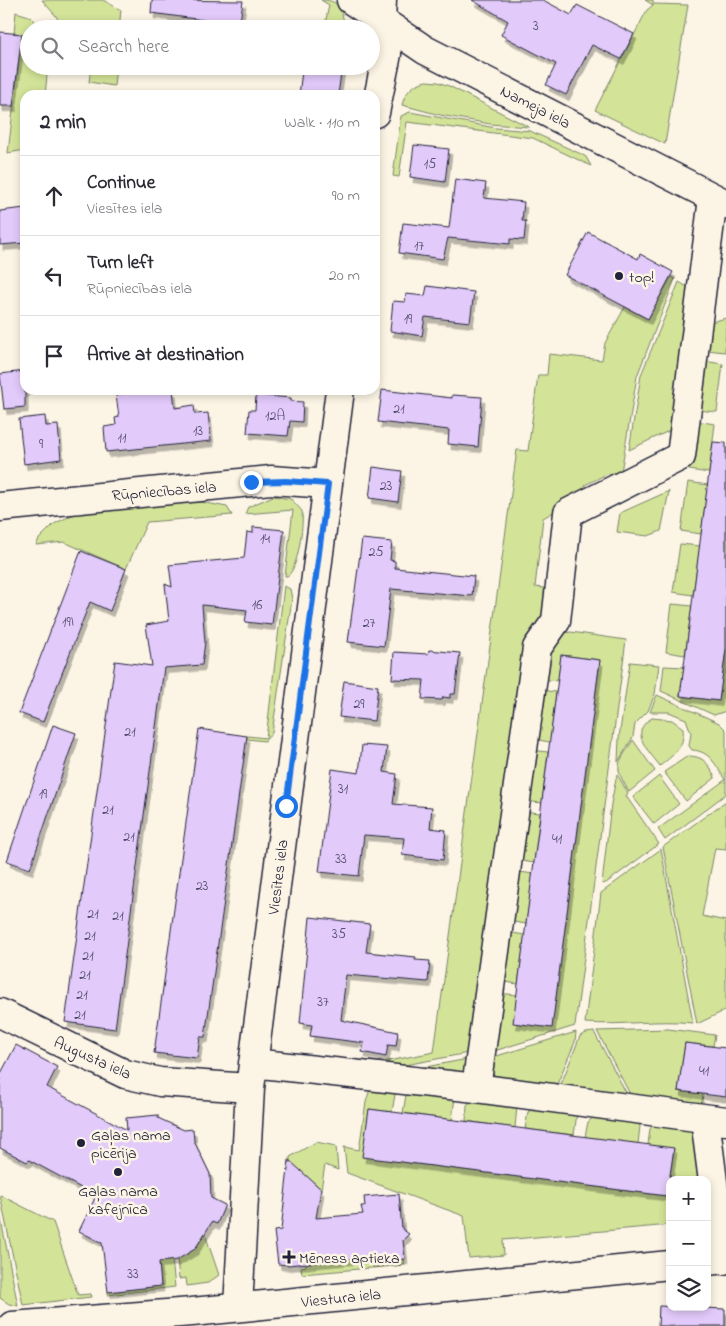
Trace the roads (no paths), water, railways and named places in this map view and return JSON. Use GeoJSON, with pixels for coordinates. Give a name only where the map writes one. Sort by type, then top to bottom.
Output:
{"type":"FeatureCollection","features":[{"type":"Feature","properties":{"kind":"street","name":"Nameja iela"},"geometry":{"type":"LineString","coordinates":[[351,0],[382,10],[425,50],[720,201]]}},
{"type":"Feature","properties":{"kind":"street"},"geometry":{"type":"LineString","coordinates":[[379,90],[386,54],[382,10]]}},
{"type":"Feature","properties":{"kind":"street"},"geometry":{"type":"LineString","coordinates":[[476,1088],[537,648],[556,621],[568,513],[681,456],[720,201]]}},
{"type":"Feature","properties":{"kind":"street","name":"Viesītes iela"},"geometry":{"type":"LineString","coordinates":[[238,1307],[252,1075],[339,395]]}},
{"type":"Feature","properties":{"kind":"street","name":"Rūpniecības iela"},"geometry":{"type":"LineString","coordinates":[[0,507],[271,480],[328,484]]}},
{"type":"Feature","properties":{"kind":"street","name":"Augusta iela"},"geometry":{"type":"LineString","coordinates":[[0,1013],[125,1074],[160,1082],[252,1075],[476,1088],[716,1120]]}},
{"type":"Feature","properties":{"kind":"street"},"geometry":{"type":"LineString","coordinates":[[716,1120],[719,1260]]}},
{"type":"Feature","properties":{"kind":"street","name":"Viestura iela"},"geometry":{"type":"LineString","coordinates":[[12,1326],[193,1319],[238,1307],[666,1265]]}},
{"type":"Feature","properties":{"kind":"place","name":"top!"},"geometry":{"type":"Point","coordinates":[619,276]}},
{"type":"Feature","properties":{"kind":"place","name":"Gaļas nama picērija"},"geometry":{"type":"Point","coordinates":[81,1143]}},
{"type":"Feature","properties":{"kind":"place","name":"Gaļas nama kafejnīca"},"geometry":{"type":"Point","coordinates":[118,1172]}},
{"type":"Feature","properties":{"kind":"place","name":"Mēness aptieka"},"geometry":{"type":"Point","coordinates":[289,1257]}}]}
